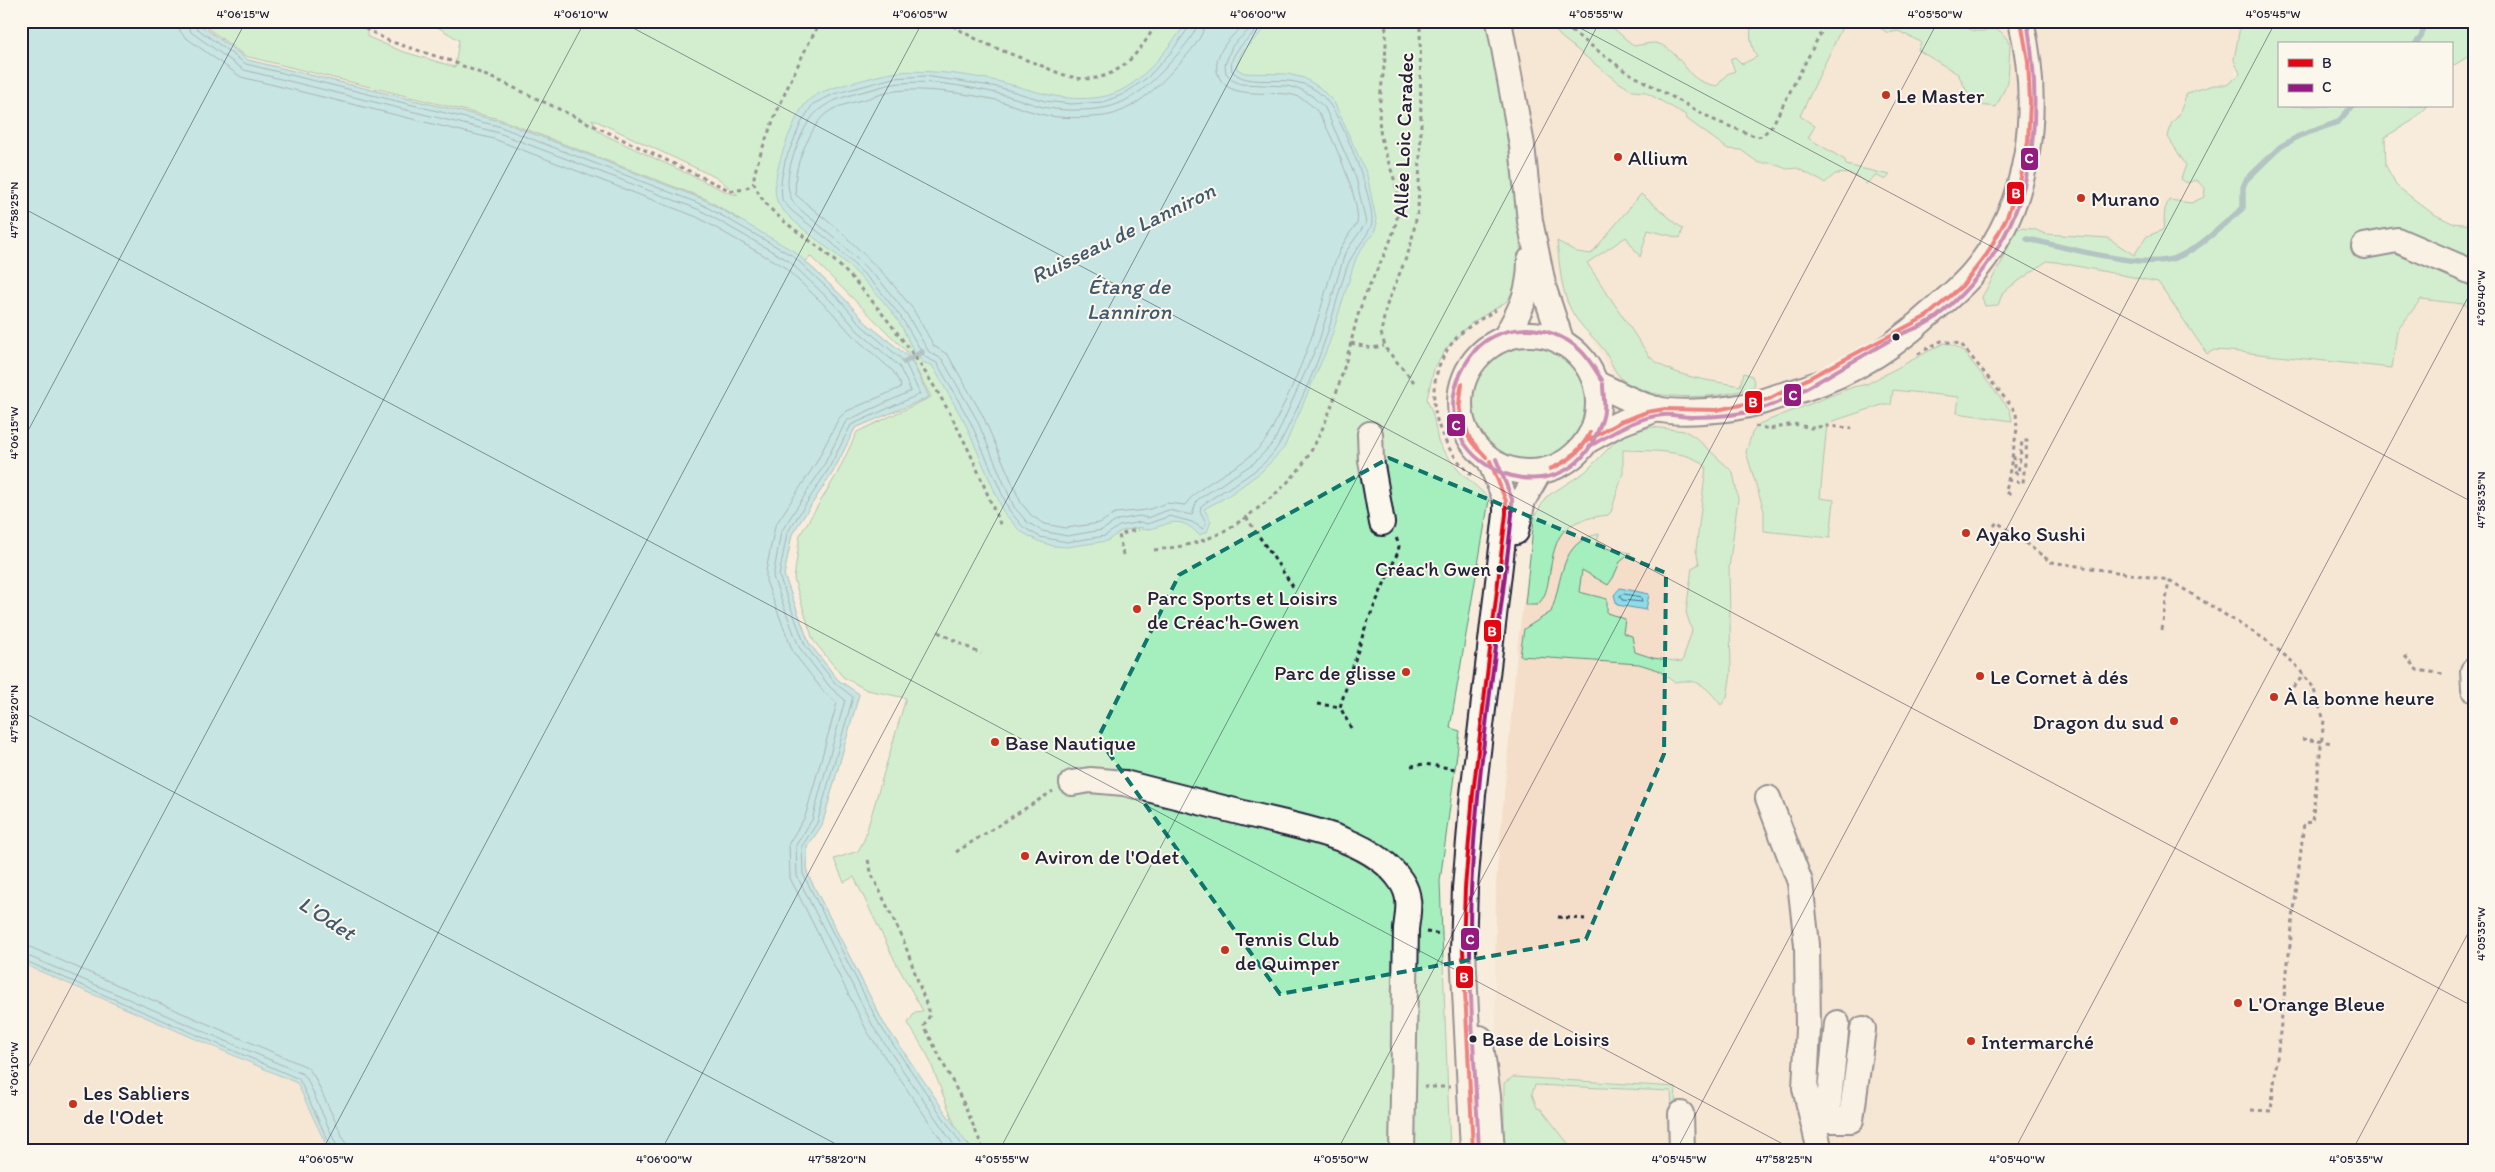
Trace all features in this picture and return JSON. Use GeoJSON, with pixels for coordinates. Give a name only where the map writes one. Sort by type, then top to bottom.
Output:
{"type":"FeatureCollection","features":[{"type":"Feature","properties":{"kind":"street"},"geometry":{"type":"LineString","coordinates":[[1500,21],[1522,145],[1530,221],[1544,289],[1562,343]]}},
{"type":"Feature","properties":{"kind":"street"},"geometry":{"type":"LineString","coordinates":[[1597,384],[1656,409],[1694,411],[1722,409],[1756,403],[1819,385],[1859,366],[1898,341],[1958,290],[1982,261],[1997,238],[2018,189],[2026,154],[2031,106],[2028,55],[2021,21]]}},
{"type":"Feature","properties":{"kind":"street"},"geometry":{"type":"LineString","coordinates":[[1505,338],[1523,306],[1529,286],[1530,221]]}},
{"type":"Feature","properties":{"kind":"street"},"geometry":{"type":"LineString","coordinates":[[2364,246],[2397,240],[2474,273]]}},
{"type":"Feature","properties":{"kind":"street"},"geometry":{"type":"LineString","coordinates":[[1472,1151],[1463,951],[1465,888],[1473,794],[1506,501],[1483,470],[1474,446],[1465,431],[1459,411],[1460,392],[1471,364],[1492,344],[1505,338],[1523,334],[1541,335],[1562,343],[1582,359],[1597,384],[1598,412],[1587,441],[1577,454],[1564,463],[1539,472],[1483,470]]}},
{"type":"Feature","properties":{"kind":"street"},"geometry":{"type":"LineString","coordinates":[[1587,441],[1618,424],[1656,409]]}},
{"type":"Feature","properties":{"kind":"street"},"geometry":{"type":"LineString","coordinates":[[1370,434],[1371,460],[1388,527]]}},
{"type":"Feature","properties":{"kind":"street"},"geometry":{"type":"LineString","coordinates":[[1492,1151],[1477,1000],[1475,937],[1478,854],[1517,528],[1523,500],[1539,472]]}},
{"type":"Feature","properties":{"kind":"street"},"geometry":{"type":"LineString","coordinates":[[2473,671],[2474,689]]}},
{"type":"Feature","properties":{"kind":"street"},"geometry":{"type":"LineString","coordinates":[[1072,783],[1090,780],[1124,783],[1323,833],[1365,850],[1385,863],[1401,881],[1406,890],[1409,905],[1406,929],[1407,958],[1402,1151]]}},
{"type":"Feature","properties":{"kind":"street"},"geometry":{"type":"LineString","coordinates":[[1768,798],[1800,882],[1807,945],[1808,1029],[1805,1088],[1820,1120]]}},
{"type":"Feature","properties":{"kind":"street"},"geometry":{"type":"LineString","coordinates":[[1820,1151],[1820,1120],[1837,1022]]}},
{"type":"Feature","properties":{"kind":"street"},"geometry":{"type":"LineString","coordinates":[[1820,1120],[1851,1120],[1863,1028]]}},
{"type":"Feature","properties":{"kind":"street"},"geometry":{"type":"LineString","coordinates":[[1681,1114],[1682,1151]]}},
{"type":"Feature","properties":{"kind":"path"},"geometry":{"type":"LineString","coordinates":[[351,21],[389,41],[451,61],[504,83],[731,191],[745,189],[754,183]]}},
{"type":"Feature","properties":{"kind":"path"},"geometry":{"type":"LineString","coordinates":[[822,21],[810,38],[765,139],[754,170],[754,183],[770,208],[819,247],[849,276],[876,306],[919,363],[962,437],[1002,528]]}},
{"type":"Feature","properties":{"kind":"path"},"geometry":{"type":"LineString","coordinates":[[946,21],[967,35],[1006,53],[1061,74],[1092,79],[1106,76],[1125,64],[1149,36],[1157,21]]}},
{"type":"Feature","properties":{"kind":"path"},"geometry":{"type":"LineString","coordinates":[[1154,550],[1196,544],[1246,517],[1270,498],[1306,460],[1331,406],[1359,309],[1390,242],[1398,210],[1397,192],[1380,131],[1379,116],[1386,60],[1385,21]]}},
{"type":"Feature","properties":{"kind":"path","name":"Allée Loic Caradec"},"geometry":{"type":"LineString","coordinates":[[1384,346],[1381,333],[1383,316],[1407,257],[1418,210],[1421,111],[1420,21]]}},
{"type":"Feature","properties":{"kind":"path"},"geometry":{"type":"LineString","coordinates":[[1558,21],[1626,71],[1716,121],[1757,137],[1762,136],[1772,126],[1827,21]]}},
{"type":"Feature","properties":{"kind":"path"},"geometry":{"type":"LineString","coordinates":[[1483,470],[1455,458],[1442,438],[1436,416],[1434,386],[1441,363],[1458,336],[1498,308]]}},
{"type":"Feature","properties":{"kind":"path"},"geometry":{"type":"LineString","coordinates":[[1911,358],[1941,341],[1954,342],[1964,347],[2016,412],[2018,422],[2006,492],[2012,495]]}},
{"type":"Feature","properties":{"kind":"path"},"geometry":{"type":"LineString","coordinates":[[1351,342],[1370,348],[1384,346],[1414,382]]}},
{"type":"Feature","properties":{"kind":"path"},"geometry":{"type":"LineString","coordinates":[[1917,348],[1925,344]]}},
{"type":"Feature","properties":{"kind":"path"},"geometry":{"type":"LineString","coordinates":[[1755,426],[1770,429],[1794,424],[1811,428],[1826,426],[1852,428]]}},
{"type":"Feature","properties":{"kind":"path"},"geometry":{"type":"LineString","coordinates":[[2008,480],[2023,483],[2027,441],[2022,441],[2018,474],[2014,472],[2014,453]]}},
{"type":"Feature","properties":{"kind":"path"},"geometry":{"type":"LineString","coordinates":[[1246,517],[1294,588]]}},
{"type":"Feature","properties":{"kind":"path"},"geometry":{"type":"LineString","coordinates":[[1994,526],[1997,522],[2051,562],[2169,580],[2266,640],[2295,664],[2313,688],[2324,720],[2322,742],[2312,822],[2304,823],[2271,1111],[2251,1110]]}},
{"type":"Feature","properties":{"kind":"path"},"geometry":{"type":"LineString","coordinates":[[1351,728],[1340,707],[1366,625],[1398,552],[1398,541],[1388,527]]}},
{"type":"Feature","properties":{"kind":"path"},"geometry":{"type":"LineString","coordinates":[[1123,555],[1119,534],[1139,529]]}},
{"type":"Feature","properties":{"kind":"path"},"geometry":{"type":"LineString","coordinates":[[2162,630],[2169,580]]}},
{"type":"Feature","properties":{"kind":"path"},"geometry":{"type":"LineString","coordinates":[[938,632],[981,654]]}},
{"type":"Feature","properties":{"kind":"path"},"geometry":{"type":"LineString","coordinates":[[2405,656],[2417,670],[2444,674]]}},
{"type":"Feature","properties":{"kind":"path"},"geometry":{"type":"LineString","coordinates":[[2293,687],[2304,675]]}},
{"type":"Feature","properties":{"kind":"path"},"geometry":{"type":"LineString","coordinates":[[1317,704],[1340,707]]}},
{"type":"Feature","properties":{"kind":"path"},"geometry":{"type":"LineString","coordinates":[[2302,738],[2333,743]]}},
{"type":"Feature","properties":{"kind":"path"},"geometry":{"type":"LineString","coordinates":[[1411,766],[1424,764],[1459,769]]}},
{"type":"Feature","properties":{"kind":"path"},"geometry":{"type":"LineString","coordinates":[[956,852],[1054,790],[1072,783]]}},
{"type":"Feature","properties":{"kind":"path"},"geometry":{"type":"LineString","coordinates":[[868,860],[908,951],[930,1015],[924,1026],[965,1106],[984,1151]]}},
{"type":"Feature","properties":{"kind":"path"},"geometry":{"type":"LineString","coordinates":[[1558,917],[1585,919]]}},
{"type":"Feature","properties":{"kind":"path"},"geometry":{"type":"LineString","coordinates":[[1404,1087],[1453,1087]]}},
{"type":"Feature","properties":{"kind":"highlighted area"},"geometry":{"type":"Polygon","coordinates":[[[1389,458],[1666,573],[1664,754],[1586,939],[1280,994],[1098,738],[1179,575],[1389,458]]]}},
{"type":"Feature","properties":{"kind":"shaded area"},"geometry":{"type":"Polygon","coordinates":[[[1487,21],[2288,21],[2236,68],[2216,345],[2416,286],[2474,303],[2474,1151],[1504,1151],[1495,1005],[1496,883],[1518,641],[1534,528],[1539,512],[1601,460],[1608,445],[1614,377],[1596,345],[1566,303],[1501,95],[1487,21]]]}},
{"type":"Feature","properties":{"kind":"shaded area","name":"Les Sabliers de l'Odet"},"geometry":{"type":"Polygon","coordinates":[[[21,963],[297,1083],[329,1151],[21,1151],[21,963]]]}},
{"type":"Feature","properties":{"kind":"green space"},"geometry":{"type":"Polygon","coordinates":[[[1946,20],[1957,22],[1972,30],[1996,29],[2000,31],[2010,44],[2008,82],[1996,107],[1979,105],[1970,97],[1958,74],[1918,50],[1921,42],[1898,31],[1888,33],[1870,21],[1946,20]]]}},
{"type":"Feature","properties":{"kind":"green space","name":"Parc Sports et Loisirs de Créac'h-Gwen"},"geometry":{"type":"Polygon","coordinates":[[[21,21],[195,21],[248,60],[500,121],[705,200],[739,219],[706,199],[499,119],[245,56],[198,21],[386,21],[378,29],[366,29],[368,37],[401,51],[455,67],[459,40],[428,21],[1487,21],[1501,95],[1519,225],[1522,277],[1506,302],[1470,324],[1446,349],[1434,369],[1427,399],[1433,415],[1438,441],[1443,450],[1459,471],[1486,495],[1489,500],[1450,728],[1460,731],[1440,881],[1450,1151],[973,1151],[967,1142],[972,1151],[21,21]],[[592,119],[598,131],[607,136],[729,193],[738,195],[719,179],[592,119]],[[810,256],[806,262],[843,297],[866,323],[910,358],[929,397],[855,428],[833,472],[792,534],[784,575],[809,643],[838,680],[859,694],[822,825],[807,847],[807,873],[883,1022],[956,1128],[928,1056],[908,1023],[915,1012],[923,1011],[897,965],[854,877],[844,882],[834,859],[858,851],[864,840],[906,698],[867,690],[843,677],[813,640],[794,579],[800,535],[837,474],[857,432],[931,397],[908,353],[810,256]]]}},
{"type":"Feature","properties":{"kind":"green space"},"geometry":{"type":"Polygon","coordinates":[[[1548,21],[1605,21],[1634,46],[1660,44],[1675,55],[1692,75],[1704,82],[1717,86],[1727,74],[1735,71],[1730,59],[1735,57],[1742,64],[1757,57],[1751,40],[1753,21],[1845,21],[1800,116],[1815,126],[1808,138],[1845,160],[1846,165],[1890,175],[1885,180],[1876,175],[1866,184],[1852,175],[1835,174],[1825,183],[1797,168],[1787,169],[1771,163],[1759,163],[1741,150],[1728,149],[1687,119],[1686,115],[1645,92],[1633,91],[1615,80],[1560,36],[1548,21]]]}},
{"type":"Feature","properties":{"kind":"green space"},"geometry":{"type":"Polygon","coordinates":[[[2241,21],[2474,21],[2474,53],[2452,66],[2452,42],[2278,42],[2278,108],[2426,108],[2412,121],[2385,137],[2386,166],[2397,186],[2432,213],[2452,223],[2474,225],[2474,309],[2463,304],[2421,299],[2397,331],[2392,368],[2230,351],[2214,350],[2207,354],[2158,282],[2056,262],[2047,261],[2003,292],[1998,305],[1985,306],[1982,297],[2004,258],[2014,232],[2019,228],[2034,229],[2045,234],[2108,238],[2134,255],[2147,236],[2163,230],[2165,209],[2169,200],[2191,203],[2204,197],[2205,188],[2196,180],[2187,183],[2181,179],[2186,165],[2168,137],[2171,124],[2179,115],[2187,93],[2214,85],[2227,85],[2240,74],[2234,60],[2241,21]]]}},
{"type":"Feature","properties":{"kind":"green space"},"geometry":{"type":"Polygon","coordinates":[[[1641,194],[1683,229],[1680,238],[1648,230],[1640,257],[1626,237],[1587,263],[1649,356],[1658,363],[1680,374],[1740,386],[1744,373],[1752,376],[1755,386],[1726,394],[1691,397],[1655,394],[1640,390],[1628,384],[1620,377],[1604,350],[1572,312],[1562,283],[1557,241],[1577,252],[1591,254],[1641,194]]]}},
{"type":"Feature","properties":{"kind":"green space"},"geometry":{"type":"Polygon","coordinates":[[[1944,343],[1955,346],[1964,352],[2010,410],[2012,421],[1957,413],[1959,397],[1893,390],[1891,405],[1882,405],[1827,423],[1820,498],[1834,500],[1830,538],[1764,531],[1764,511],[1746,452],[1752,433],[1759,424],[1853,387],[1867,384],[1944,343]]]}},
{"type":"Feature","properties":{"kind":"green space"},"geometry":{"type":"Polygon","coordinates":[[[1528,345],[1550,350],[1569,362],[1581,381],[1586,403],[1581,425],[1569,444],[1550,456],[1528,461],[1506,456],[1487,444],[1475,425],[1470,403],[1475,381],[1487,362],[1506,350],[1528,345]]]}},
{"type":"Feature","properties":{"kind":"green space"},"geometry":{"type":"Polygon","coordinates":[[[1652,427],[1685,431],[1695,437],[1733,472],[1738,499],[1729,568],[1731,673],[1727,697],[1721,705],[1701,685],[1690,681],[1674,682],[1658,670],[1639,664],[1520,656],[1524,629],[1551,612],[1569,554],[1576,545],[1586,538],[1599,534],[1596,546],[1631,553],[1620,562],[1608,585],[1582,570],[1579,592],[1607,599],[1607,613],[1625,619],[1623,633],[1632,636],[1635,652],[1653,658],[1682,662],[1692,631],[1686,612],[1692,568],[1699,564],[1696,550],[1706,467],[1690,457],[1667,452],[1623,450],[1623,473],[1611,512],[1608,515],[1580,521],[1564,531],[1558,539],[1544,596],[1537,605],[1525,605],[1534,518],[1546,497],[1585,472],[1616,441],[1626,434],[1652,427]]]}},
{"type":"Feature","properties":{"kind":"green space"},"geometry":{"type":"Polygon","coordinates":[[[1513,1077],[1676,1087],[1675,1104],[1672,1105],[1671,1091],[1535,1085],[1532,1094],[1537,1108],[1541,1109],[1574,1151],[1504,1151],[1504,1083],[1513,1077]]]}},
{"type":"Feature","properties":{"kind":"water","name":"L'Odet"},"geometry":{"type":"Polygon","coordinates":[[[21,21],[195,21],[248,60],[500,121],[705,200],[795,252],[843,297],[866,323],[910,358],[929,397],[855,428],[833,472],[792,534],[784,575],[809,643],[838,680],[859,694],[822,825],[807,847],[807,873],[883,1022],[972,1151],[329,1151],[297,1083],[21,963],[21,21]]]}},
{"type":"Feature","properties":{"kind":"water","name":"Étang de Lanniron"},"geometry":{"type":"Polygon","coordinates":[[[1188,21],[1272,21],[1242,52],[1236,68],[1244,73],[1288,74],[1304,78],[1319,87],[1334,102],[1367,175],[1377,224],[1373,235],[1356,258],[1329,344],[1284,448],[1261,472],[1228,496],[1204,509],[1211,521],[1207,532],[1199,535],[1191,528],[1178,522],[1151,529],[1142,530],[1142,527],[1121,531],[1107,541],[1067,547],[1053,546],[1038,541],[1020,531],[1004,513],[966,425],[932,365],[924,363],[918,357],[899,322],[887,306],[846,263],[799,226],[783,210],[778,203],[775,189],[779,163],[791,130],[802,108],[809,100],[831,89],[887,74],[917,71],[975,77],[1062,97],[1101,97],[1128,87],[1139,78],[1161,56],[1188,21]]]}},
{"type":"Feature","properties":{"kind":"water"},"geometry":{"type":"Polygon","coordinates":[[[1620,588],[1649,594],[1646,610],[1617,605],[1614,595],[1620,588]]]}},
{"type":"Feature","properties":{"kind":"waterway","name":"Ruisseau de Lanniron"},"geometry":{"type":"LineString","coordinates":[[2417,42],[2421,37],[2426,21]]}},
{"type":"Feature","properties":{"kind":"waterway","name":"Ruisseau de Lanniron"},"geometry":{"type":"LineString","coordinates":[[2027,239],[2102,256],[2143,261],[2161,261],[2185,254],[2211,236],[2243,208],[2243,187],[2246,180],[2280,147],[2299,136],[2338,122],[2350,108]]}},
{"type":"Feature","properties":{"kind":"waterway","name":"Ruisseau de Lanniron"},"geometry":{"type":"LineString","coordinates":[[904,362],[922,352]]}},
{"type":"Feature","properties":{"kind":"transit line","name":"B"},"geometry":{"type":"LineString","coordinates":[[1587,441],[1620,422],[1647,412],[1665,409],[1717,410],[1769,399],[1927,316],[1962,286],[1987,254],[2006,219],[2020,182],[2028,142],[2030,102],[2028,61],[2021,21]]}},
{"type":"Feature","properties":{"kind":"transit line","name":"C"},"geometry":{"type":"LineString","coordinates":[[1590,446],[1625,427],[1653,416],[1710,417],[1727,415],[1760,409],[1786,399],[1904,333],[1935,318],[1967,288],[1993,256],[2012,221],[2024,184],[2032,145],[2035,105],[2033,64],[2027,21]]}},
{"type":"Feature","properties":{"kind":"transit line","name":"C"},"geometry":{"type":"LineString","coordinates":[[1602,380],[1583,353],[1568,341],[1554,334],[1539,330],[1523,329],[1508,331],[1493,336],[1480,345],[1470,357],[1454,393],[1456,424],[1470,450],[1492,468],[1520,478],[1550,476],[1576,463],[1596,435],[1604,413],[1603,384]]}},
{"type":"Feature","properties":{"kind":"transit line","name":"B"},"geometry":{"type":"LineString","coordinates":[[1462,384],[1459,409],[1470,439],[1486,457]]}},
{"type":"Feature","properties":{"kind":"transit line","name":"B"},"geometry":{"type":"LineString","coordinates":[[1462,384],[1459,405],[1460,415],[1472,442],[1486,457]]}},
{"type":"Feature","properties":{"kind":"transit line","name":"B"},"geometry":{"type":"LineString","coordinates":[[1550,469],[1573,455],[1590,433]]}},
{"type":"Feature","properties":{"kind":"transit line","name":"B"},"geometry":{"type":"LineString","coordinates":[[1550,469],[1574,456],[1583,446],[1590,433]]}},
{"type":"Feature","properties":{"kind":"transit line","name":"C"},"geometry":{"type":"LineString","coordinates":[[1479,1151],[1471,988],[1471,890],[1483,749],[1512,514],[1512,499],[1496,459]]}},
{"type":"Feature","properties":{"kind":"transit line","name":"B"},"geometry":{"type":"LineString","coordinates":[[1473,1151],[1463,951],[1465,888],[1473,794],[1506,514],[1506,501],[1490,461]]}},
{"type":"Feature","properties":{"kind":"place","name":"Le Master"},"geometry":{"type":"Point","coordinates":[1886,95]}},
{"type":"Feature","properties":{"kind":"place","name":"Allium"},"geometry":{"type":"Point","coordinates":[1618,157]}},
{"type":"Feature","properties":{"kind":"place","name":"Murano"},"geometry":{"type":"Point","coordinates":[2081,198]}},
{"type":"Feature","properties":{"kind":"place","name":"Ayako Sushi"},"geometry":{"type":"Point","coordinates":[1966,533]}},
{"type":"Feature","properties":{"kind":"place","name":"Créac'h Gwen"},"geometry":{"type":"Point","coordinates":[1500,569]}},
{"type":"Feature","properties":{"kind":"place","name":"Parc Sports et Loisirs de Créac'h-Gwen"},"geometry":{"type":"Point","coordinates":[1137,609]}},
{"type":"Feature","properties":{"kind":"place","name":"Parc de glisse"},"geometry":{"type":"Point","coordinates":[1406,672]}},
{"type":"Feature","properties":{"kind":"place","name":"Le Cornet à dés"},"geometry":{"type":"Point","coordinates":[1980,676]}},
{"type":"Feature","properties":{"kind":"place","name":"À la bonne heure"},"geometry":{"type":"Point","coordinates":[2274,697]}},
{"type":"Feature","properties":{"kind":"place","name":"Dragon du sud"},"geometry":{"type":"Point","coordinates":[2174,721]}},
{"type":"Feature","properties":{"kind":"place","name":"Base Nautique"},"geometry":{"type":"Point","coordinates":[995,742]}},
{"type":"Feature","properties":{"kind":"place","name":"Aviron de l'Odet"},"geometry":{"type":"Point","coordinates":[1025,856]}},
{"type":"Feature","properties":{"kind":"place","name":"Tennis Club de Quimper"},"geometry":{"type":"Point","coordinates":[1225,950]}},
{"type":"Feature","properties":{"kind":"place","name":"L'Orange Bleue"},"geometry":{"type":"Point","coordinates":[2238,1003]}},
{"type":"Feature","properties":{"kind":"place","name":"Base de Loisirs"},"geometry":{"type":"Point","coordinates":[1473,1039]}},
{"type":"Feature","properties":{"kind":"place","name":"Intermarché"},"geometry":{"type":"Point","coordinates":[1971,1041]}},
{"type":"Feature","properties":{"kind":"place","name":"Les Sabliers de l'Odet"},"geometry":{"type":"Point","coordinates":[73,1104]}}]}
